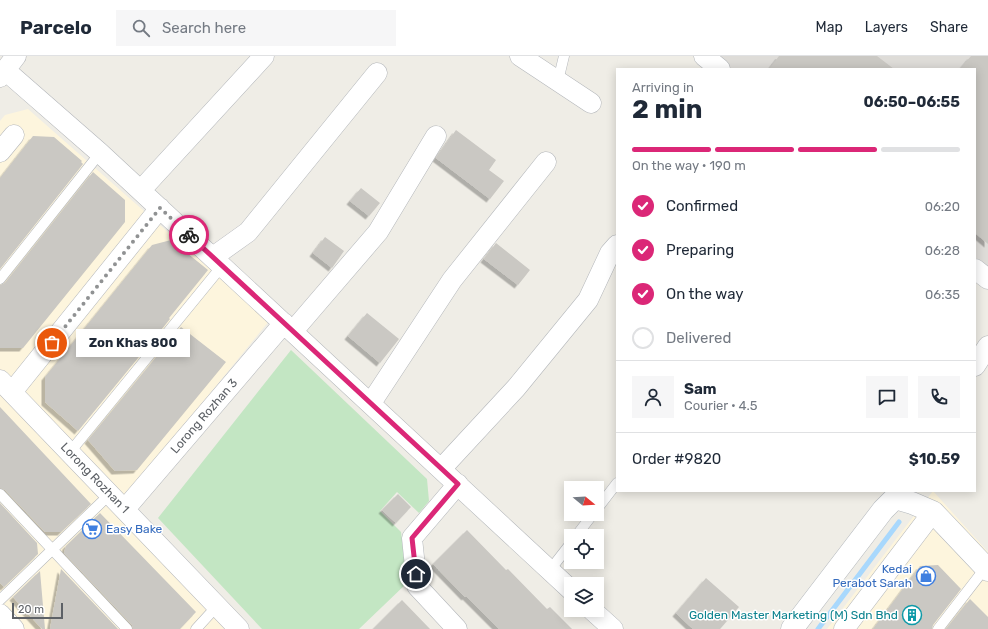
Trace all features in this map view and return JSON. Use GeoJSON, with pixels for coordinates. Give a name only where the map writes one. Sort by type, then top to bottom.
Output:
{"type":"FeatureCollection","features":[{"type":"Feature","properties":{"kind":"main road"},"geometry":{"type":"LineString","coordinates":[[792,629],[896,495],[934,512],[987,568]]}},
{"type":"Feature","properties":{"kind":"street"},"geometry":{"type":"LineString","coordinates":[[141,190],[264,56]]}},
{"type":"Feature","properties":{"kind":"street"},"geometry":{"type":"LineString","coordinates":[[520,56],[591,103]]}},
{"type":"Feature","properties":{"kind":"street"},"geometry":{"type":"LineString","coordinates":[[704,56],[719,68]]}},
{"type":"Feature","properties":{"kind":"street"},"geometry":{"type":"LineString","coordinates":[[7,68],[218,261],[564,583]]}},
{"type":"Feature","properties":{"kind":"street"},"geometry":{"type":"LineString","coordinates":[[218,261],[248,232],[377,73]]}},
{"type":"Feature","properties":{"kind":"street"},"geometry":{"type":"LineString","coordinates":[[0,152],[14,135]]}},
{"type":"Feature","properties":{"kind":"street","name":"Lorong Rozhan 3"},"geometry":{"type":"LineString","coordinates":[[125,509],[288,327],[378,232],[436,136]]}},
{"type":"Feature","properties":{"kind":"street"},"geometry":{"type":"LineString","coordinates":[[371,403],[452,280],[546,162]]}},
{"type":"Feature","properties":{"kind":"street"},"geometry":{"type":"LineString","coordinates":[[4,385],[160,208]]}},
{"type":"Feature","properties":{"kind":"street"},"geometry":{"type":"LineString","coordinates":[[441,469],[516,388],[588,300],[610,252],[616,246]]}},
{"type":"Feature","properties":{"kind":"street"},"geometry":{"type":"LineString","coordinates":[[976,270],[988,279]]}},
{"type":"Feature","properties":{"kind":"street"},"geometry":{"type":"LineString","coordinates":[[976,364],[988,346]]}},
{"type":"Feature","properties":{"kind":"street","name":"Lorong Rozhan 1"},"geometry":{"type":"LineString","coordinates":[[4,385],[239,629]]}},
{"type":"Feature","properties":{"kind":"street"},"geometry":{"type":"LineString","coordinates":[[457,629],[417,586],[412,538],[458,484]]}},
{"type":"Feature","properties":{"kind":"street"},"geometry":{"type":"LineString","coordinates":[[844,629],[934,512]]}},
{"type":"Feature","properties":{"kind":"street"},"geometry":{"type":"LineString","coordinates":[[0,614],[14,629]]}},
{"type":"Feature","properties":{"kind":"street"},"geometry":{"type":"LineString","coordinates":[[600,617],[613,629]]}},
{"type":"Feature","properties":{"kind":"lane"},"geometry":{"type":"LineString","coordinates":[[558,81],[564,56]]}},
{"type":"Feature","properties":{"kind":"lane"},"geometry":{"type":"LineString","coordinates":[[0,279],[100,153]]}},
{"type":"Feature","properties":{"kind":"lane"},"geometry":{"type":"LineString","coordinates":[[70,452],[218,261]]}},
{"type":"Feature","properties":{"kind":"lane"},"geometry":{"type":"LineString","coordinates":[[604,500],[616,484]]}},
{"type":"Feature","properties":{"kind":"lane"},"geometry":{"type":"LineString","coordinates":[[0,494],[127,629]]}},
{"type":"Feature","properties":{"kind":"lane"},"geometry":{"type":"LineString","coordinates":[[0,600],[109,495]]}},
{"type":"Feature","properties":{"kind":"lane"},"geometry":{"type":"LineString","coordinates":[[581,529],[588,521]]}},
{"type":"Feature","properties":{"kind":"lane"},"geometry":{"type":"LineString","coordinates":[[550,570],[564,552]]}},
{"type":"Feature","properties":{"kind":"lane"},"geometry":{"type":"LineString","coordinates":[[938,629],[987,568]]}},
{"type":"Feature","properties":{"kind":"lane"},"geometry":{"type":"LineString","coordinates":[[196,629],[217,606]]}},
{"type":"Feature","properties":{"kind":"shaded area"},"geometry":{"type":"Polygon","coordinates":[[[716,56],[988,56],[988,267],[976,258],[976,68],[731,68],[716,56]]]}},
{"type":"Feature","properties":{"kind":"shaded area"},"geometry":{"type":"Polygon","coordinates":[[[28,109],[269,321],[114,511],[227,629],[3,629],[0,626],[0,121],[5,115],[28,109]]]}},
{"type":"Feature","properties":{"kind":"shaded area"},"geometry":{"type":"Polygon","coordinates":[[[932,492],[934,492],[988,552],[988,629],[827,629],[932,492]]]}},
{"type":"Feature","properties":{"kind":"green space"},"geometry":{"type":"Polygon","coordinates":[[[291,350],[427,479],[429,501],[419,513],[397,492],[380,511],[401,532],[407,583],[359,629],[262,629],[158,518],[291,350]]]}},
{"type":"Feature","properties":{"kind":"building"},"geometry":{"type":"Polygon","coordinates":[[[779,56],[877,56],[893,68],[770,68],[779,56]]]}},
{"type":"Feature","properties":{"kind":"building"},"geometry":{"type":"Polygon","coordinates":[[[971,56],[988,56],[988,244],[976,234],[976,68],[961,68],[971,56]]]}},
{"type":"Feature","properties":{"kind":"building"},"geometry":{"type":"Polygon","coordinates":[[[456,130],[496,160],[489,170],[504,181],[490,199],[436,158],[456,130]]]}},
{"type":"Feature","properties":{"kind":"building"},"geometry":{"type":"Polygon","coordinates":[[[33,136],[54,137],[82,161],[81,162],[83,164],[0,269],[0,178],[33,136]]]}},
{"type":"Feature","properties":{"kind":"building"},"geometry":{"type":"Polygon","coordinates":[[[93,172],[125,200],[125,222],[23,348],[0,348],[0,285],[5,283],[93,172]]]}},
{"type":"Feature","properties":{"kind":"building"},"geometry":{"type":"Polygon","coordinates":[[[361,188],[380,203],[369,216],[350,201],[361,188]]]}},
{"type":"Feature","properties":{"kind":"building"},"geometry":{"type":"Polygon","coordinates":[[[325,237],[344,251],[332,268],[313,253],[325,237]]]}},
{"type":"Feature","properties":{"kind":"building"},"geometry":{"type":"Polygon","coordinates":[[[171,240],[208,270],[169,318],[170,319],[78,431],[45,402],[45,377],[152,245],[171,240]]]}},
{"type":"Feature","properties":{"kind":"building"},"geometry":{"type":"Polygon","coordinates":[[[496,243],[530,270],[518,285],[484,259],[496,243]]]}},
{"type":"Feature","properties":{"kind":"building"},"geometry":{"type":"Polygon","coordinates":[[[367,313],[399,339],[380,363],[348,336],[367,313]]]}},
{"type":"Feature","properties":{"kind":"building"},"geometry":{"type":"Polygon","coordinates":[[[181,327],[226,362],[137,470],[115,471],[88,440],[181,327]]]}},
{"type":"Feature","properties":{"kind":"building"},"geometry":{"type":"Polygon","coordinates":[[[0,407],[91,504],[61,532],[45,532],[5,490],[0,488],[0,407]]]}},
{"type":"Feature","properties":{"kind":"building"},"geometry":{"type":"Polygon","coordinates":[[[398,494],[411,507],[396,523],[382,510],[398,494]]]}},
{"type":"Feature","properties":{"kind":"building"},"geometry":{"type":"Polygon","coordinates":[[[0,503],[37,543],[38,554],[4,587],[0,583],[0,503]]]}},
{"type":"Feature","properties":{"kind":"building"},"geometry":{"type":"Polygon","coordinates":[[[100,513],[196,612],[180,629],[133,629],[132,625],[64,553],[66,546],[100,513]]]}},
{"type":"Feature","properties":{"kind":"building"},"geometry":{"type":"Polygon","coordinates":[[[467,530],[547,609],[550,607],[572,629],[499,629],[466,596],[465,597],[433,564],[467,530]]]}},
{"type":"Feature","properties":{"kind":"building"},"geometry":{"type":"Polygon","coordinates":[[[938,565],[961,589],[933,625],[932,629],[873,629],[920,566],[938,565]]]}},
{"type":"Feature","properties":{"kind":"building"},"geometry":{"type":"Polygon","coordinates":[[[61,569],[118,629],[50,629],[61,569]]]}},
{"type":"Feature","properties":{"kind":"building"},"geometry":{"type":"Polygon","coordinates":[[[40,571],[45,629],[42,629],[13,597],[40,571]]]}},
{"type":"Feature","properties":{"kind":"building"},"geometry":{"type":"Polygon","coordinates":[[[706,578],[739,607],[720,629],[693,629],[676,613],[706,578]]]}},
{"type":"Feature","properties":{"kind":"building"},"geometry":{"type":"Polygon","coordinates":[[[970,599],[988,617],[988,629],[946,629],[970,599]]]}},
{"type":"Feature","properties":{"kind":"building"},"geometry":{"type":"Polygon","coordinates":[[[402,600],[430,629],[373,629],[402,600]]]}},
{"type":"Feature","properties":{"kind":"waterway"},"geometry":{"type":"LineString","coordinates":[[818,629],[899,522]]}},
{"type":"Feature","properties":{"kind":"way so far"},"geometry":{"type":"LineString","coordinates":[[52,343],[160,208],[189,235]]}},
{"type":"Feature","properties":{"kind":"place","name":"Zon Khas 800"},"geometry":{"type":"Point","coordinates":[52,343]}},
{"type":"Feature","properties":{"kind":"place","name":"Easy Bake"},"geometry":{"type":"Point","coordinates":[92,529]}},
{"type":"Feature","properties":{"kind":"place","name":"Kedai Perabot Sarah"},"geometry":{"type":"Point","coordinates":[926,576]}},
{"type":"Feature","properties":{"kind":"place","name":"Golden Master Marketing (M) Sdn Bhd"},"geometry":{"type":"Point","coordinates":[912,615]}},
{"type":"Feature","properties":{"kind":"route"},"geometry":{"type":"LineString","coordinates":[[189,235],[458,484],[412,538],[416,574]]}}]}
